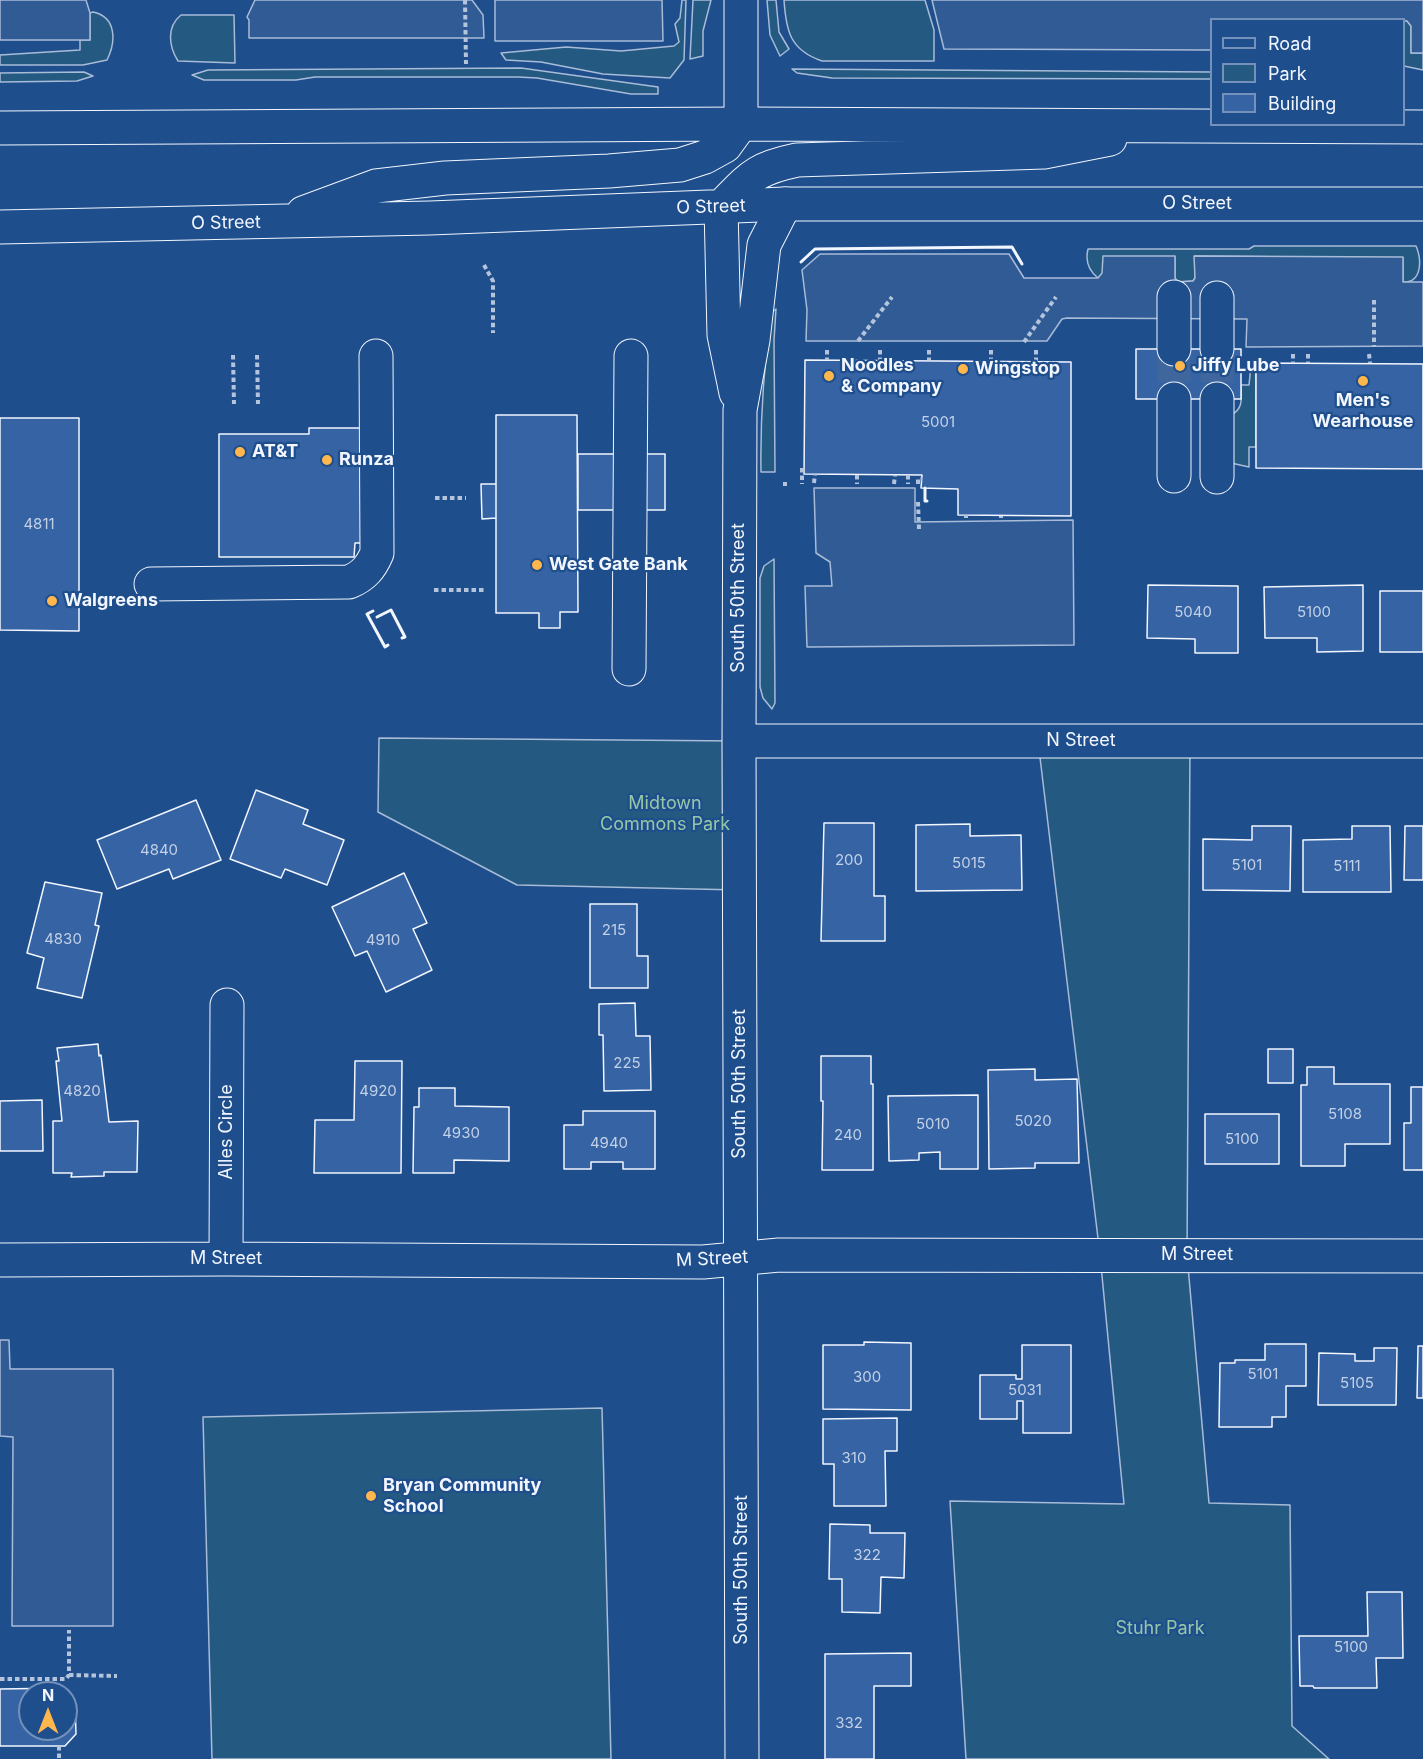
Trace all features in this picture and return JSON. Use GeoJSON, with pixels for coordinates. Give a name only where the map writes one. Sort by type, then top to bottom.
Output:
{"type":"FeatureCollection","features":[{"type":"Feature","properties":{"kind":"street"},"geometry":{"type":"LineString","coordinates":[[278,222],[376,186],[445,178],[609,171],[680,165],[705,157],[725,146],[741,124],[741,0]]}},
{"type":"Feature","properties":{"kind":"street"},"geometry":{"type":"LineString","coordinates":[[0,128],[741,124],[1210,125]]}},
{"type":"Feature","properties":{"kind":"street"},"geometry":{"type":"LineString","coordinates":[[722,207],[753,174],[771,165],[797,160],[1044,152],[1178,125]]}},
{"type":"Feature","properties":{"kind":"street"},"geometry":{"type":"LineString","coordinates":[[1300,126],[1423,127]]}},
{"type":"Feature","properties":{"kind":"street","name":"O Street"},"geometry":{"type":"LineString","coordinates":[[0,227],[278,222],[785,204],[1423,204]]}},
{"type":"Feature","properties":{"kind":"street","name":"South 50th Street"},"geometry":{"type":"LineString","coordinates":[[742,1759],[740,410],[753,340],[764,245],[785,204]]}},
{"type":"Feature","properties":{"kind":"street","name":"South 50th Street"},"geometry":{"type":"LineString","coordinates":[[722,207],[724,335],[740,410]]}},
{"type":"Feature","properties":{"kind":"street"},"geometry":{"type":"LineString","coordinates":[[1196,298],[1195,348],[1196,298]]}},
{"type":"Feature","properties":{"kind":"street"},"geometry":{"type":"LineString","coordinates":[[151,584],[349,582],[359,578],[367,571],[376,553],[376,356]]}},
{"type":"Feature","properties":{"kind":"street"},"geometry":{"type":"LineString","coordinates":[[629,669],[631,356]]}},
{"type":"Feature","properties":{"kind":"street"},"geometry":{"type":"LineString","coordinates":[[1195,399],[1195,477],[1195,399]]}},
{"type":"Feature","properties":{"kind":"street","name":"N Street"},"geometry":{"type":"LineString","coordinates":[[739,741],[1423,741]]}},
{"type":"Feature","properties":{"kind":"street","name":"Alles Circle"},"geometry":{"type":"LineString","coordinates":[[226,1259],[227,1005]]}},
{"type":"Feature","properties":{"kind":"street","name":"M Street"},"geometry":{"type":"LineString","coordinates":[[0,1260],[703,1262],[779,1255],[1423,1256]]}},
{"type":"Feature","properties":{"kind":"path"},"geometry":{"type":"LineString","coordinates":[[465,0],[466,64]]}},
{"type":"Feature","properties":{"kind":"path"},"geometry":{"type":"LineString","coordinates":[[484,265],[493,281],[493,333]]}},
{"type":"Feature","properties":{"kind":"path"},"geometry":{"type":"LineString","coordinates":[[858,341],[892,297]]}},
{"type":"Feature","properties":{"kind":"path"},"geometry":{"type":"LineString","coordinates":[[1024,342],[1056,297]]}},
{"type":"Feature","properties":{"kind":"path"},"geometry":{"type":"LineString","coordinates":[[1374,300],[1374,347]]}},
{"type":"Feature","properties":{"kind":"path"},"geometry":{"type":"LineString","coordinates":[[827,350],[827,360]]}},
{"type":"Feature","properties":{"kind":"path"},"geometry":{"type":"LineString","coordinates":[[880,350],[880,360]]}},
{"type":"Feature","properties":{"kind":"path"},"geometry":{"type":"LineString","coordinates":[[929,350],[929,360]]}},
{"type":"Feature","properties":{"kind":"path"},"geometry":{"type":"LineString","coordinates":[[991,350],[991,361]]}},
{"type":"Feature","properties":{"kind":"path"},"geometry":{"type":"LineString","coordinates":[[1036,350],[1036,362]]}},
{"type":"Feature","properties":{"kind":"path"},"geometry":{"type":"LineString","coordinates":[[1293,354],[1293,363]]}},
{"type":"Feature","properties":{"kind":"path"},"geometry":{"type":"LineString","coordinates":[[1308,354],[1308,363]]}},
{"type":"Feature","properties":{"kind":"path"},"geometry":{"type":"LineString","coordinates":[[1370,354],[1370,363]]}},
{"type":"Feature","properties":{"kind":"path"},"geometry":{"type":"LineString","coordinates":[[233,355],[234,404]]}},
{"type":"Feature","properties":{"kind":"path"},"geometry":{"type":"LineString","coordinates":[[257,355],[258,404]]}},
{"type":"Feature","properties":{"kind":"path"},"geometry":{"type":"LineString","coordinates":[[802,468],[802,484]]}},
{"type":"Feature","properties":{"kind":"path"},"geometry":{"type":"LineString","coordinates":[[814,483],[815,474]]}},
{"type":"Feature","properties":{"kind":"path"},"geometry":{"type":"LineString","coordinates":[[857,475],[857,484]]}},
{"type":"Feature","properties":{"kind":"path"},"geometry":{"type":"LineString","coordinates":[[894,484],[895,475]]}},
{"type":"Feature","properties":{"kind":"path"},"geometry":{"type":"LineString","coordinates":[[908,475],[908,484]]}},
{"type":"Feature","properties":{"kind":"path"},"geometry":{"type":"LineString","coordinates":[[918,484],[918,479],[922,479]]}},
{"type":"Feature","properties":{"kind":"path"},"geometry":{"type":"LineString","coordinates":[[435,498],[466,498]]}},
{"type":"Feature","properties":{"kind":"path"},"geometry":{"type":"LineString","coordinates":[[918,502],[919,529]]}},
{"type":"Feature","properties":{"kind":"path"},"geometry":{"type":"LineString","coordinates":[[434,590],[484,590]]}},
{"type":"Feature","properties":{"kind":"path"},"geometry":{"type":"LineString","coordinates":[[0,1679],[66,1679],[69,1675],[69,1630]]}},
{"type":"Feature","properties":{"kind":"path"},"geometry":{"type":"LineString","coordinates":[[69,1675],[117,1676]]}},
{"type":"Feature","properties":{"kind":"path"},"geometry":{"type":"LineString","coordinates":[[59,1746],[59,1759]]}},
{"type":"Feature","properties":{"kind":"green space"},"geometry":{"type":"Polygon","coordinates":[[[682,0],[686,0],[684,60],[670,78],[603,74],[541,62],[506,60],[501,53],[566,47],[621,51],[674,46],[679,42],[675,24],[680,18],[682,0]]]}},
{"type":"Feature","properties":{"kind":"green space"},"geometry":{"type":"Polygon","coordinates":[[[693,0],[711,0],[703,31],[703,56],[690,59],[693,0]]]}},
{"type":"Feature","properties":{"kind":"green space"},"geometry":{"type":"Polygon","coordinates":[[[767,0],[776,0],[779,32],[789,49],[780,56],[770,35],[767,0]]]}},
{"type":"Feature","properties":{"kind":"green space"},"geometry":{"type":"Polygon","coordinates":[[[784,0],[925,0],[934,30],[934,61],[822,61],[796,45],[788,30],[784,0]]]}},
{"type":"Feature","properties":{"kind":"green space"},"geometry":{"type":"Polygon","coordinates":[[[93,12],[107,19],[112,31],[112,46],[107,60],[83,65],[0,65],[0,55],[80,50],[80,40],[90,40],[90,13],[93,12]]]}},
{"type":"Feature","properties":{"kind":"green space"},"geometry":{"type":"Polygon","coordinates":[[[181,15],[234,15],[235,63],[178,61],[170,37],[173,25],[181,15]]]}},
{"type":"Feature","properties":{"kind":"green space"},"geometry":{"type":"Polygon","coordinates":[[[1405,20],[1411,26],[1411,53],[1423,53],[1423,70],[1405,66],[1405,20]]]}},
{"type":"Feature","properties":{"kind":"green space"},"geometry":{"type":"Polygon","coordinates":[[[521,68],[658,87],[658,94],[631,94],[537,78],[518,77],[315,77],[296,80],[204,80],[192,75],[208,70],[521,68]]]}},
{"type":"Feature","properties":{"kind":"green space"},"geometry":{"type":"Polygon","coordinates":[[[792,69],[1210,72],[1210,79],[832,78],[797,73],[792,69]]]}},
{"type":"Feature","properties":{"kind":"green space"},"geometry":{"type":"Polygon","coordinates":[[[84,72],[93,76],[77,81],[0,82],[0,73],[84,72]]]}},
{"type":"Feature","properties":{"kind":"green space"},"geometry":{"type":"Polygon","coordinates":[[[1254,246],[1416,246],[1420,264],[1414,279],[1403,282],[1403,258],[1195,256],[1193,281],[1177,282],[1175,257],[1102,274],[1098,278],[1088,265],[1087,257],[1088,249],[1249,249],[1254,246]]]}},
{"type":"Feature","properties":{"kind":"green space"},"geometry":{"type":"Polygon","coordinates":[[[776,309],[774,340],[775,472],[761,472],[764,372],[771,313],[776,309]]]}},
{"type":"Feature","properties":{"kind":"green space"},"geometry":{"type":"Polygon","coordinates":[[[1251,365],[1256,365],[1256,447],[1249,447],[1249,467],[1231,463],[1232,414],[1240,406],[1241,385],[1249,385],[1251,365]]]}},
{"type":"Feature","properties":{"kind":"green space"},"geometry":{"type":"Polygon","coordinates":[[[774,559],[775,703],[772,709],[763,698],[760,687],[760,578],[764,566],[774,559]]]}},
{"type":"Feature","properties":{"kind":"green space","name":"Midtown Commons Park"},"geometry":{"type":"Polygon","coordinates":[[[379,738],[739,741],[739,890],[517,885],[378,812],[379,738]]]}},
{"type":"Feature","properties":{"kind":"green space","name":"Stuhr Park"},"geometry":{"type":"Polygon","coordinates":[[[1038,741],[1190,741],[1187,1255],[1209,1503],[1290,1505],[1292,1726],[1329,1759],[966,1759],[950,1501],[1124,1504],[1100,1255],[1038,741]]]}},
{"type":"Feature","properties":{"kind":"green space"},"geometry":{"type":"Polygon","coordinates":[[[602,1408],[611,1759],[212,1759],[203,1417],[602,1408]]]}},
{"type":"Feature","properties":{"kind":"shaded area"},"geometry":{"type":"Polygon","coordinates":[[[0,0],[86,0],[90,13],[90,40],[0,40],[0,0]]]}},
{"type":"Feature","properties":{"kind":"shaded area"},"geometry":{"type":"Polygon","coordinates":[[[255,0],[472,0],[483,15],[484,38],[249,38],[247,17],[255,0]]]}},
{"type":"Feature","properties":{"kind":"shaded area"},"geometry":{"type":"Polygon","coordinates":[[[495,0],[662,0],[663,41],[495,41],[495,0]]]}},
{"type":"Feature","properties":{"kind":"shaded area"},"geometry":{"type":"Polygon","coordinates":[[[932,0],[1423,0],[1423,53],[1411,53],[1411,26],[1405,18],[1210,18],[1210,50],[944,49],[932,0]]]}},
{"type":"Feature","properties":{"kind":"shaded area"},"geometry":{"type":"Polygon","coordinates":[[[820,254],[1009,254],[1024,278],[1098,278],[1102,273],[1103,256],[1175,256],[1175,278],[1178,282],[1193,281],[1195,278],[1194,256],[1403,257],[1403,282],[1423,282],[1423,346],[1246,347],[1247,319],[1067,318],[1062,319],[1047,341],[806,341],[807,310],[802,270],[820,254]]]}},
{"type":"Feature","properties":{"kind":"shaded area"},"geometry":{"type":"Polygon","coordinates":[[[814,488],[915,488],[915,522],[1073,520],[1074,645],[807,647],[805,586],[832,586],[830,562],[816,553],[814,488]]]}},
{"type":"Feature","properties":{"kind":"shaded area"},"geometry":{"type":"Polygon","coordinates":[[[0,1340],[9,1340],[10,1369],[113,1369],[113,1626],[12,1626],[13,1437],[0,1436],[0,1340]]]}},
{"type":"Feature","properties":{"kind":"building"},"geometry":{"type":"Polygon","coordinates":[[[1136,349],[1241,349],[1241,399],[1136,399],[1136,349]]]}},
{"type":"Feature","properties":{"kind":"building"},"geometry":{"type":"Polygon","coordinates":[[[805,360],[1071,362],[1071,516],[958,515],[958,489],[921,488],[922,475],[804,474],[805,360]]]}},
{"type":"Feature","properties":{"kind":"building"},"geometry":{"type":"Polygon","coordinates":[[[1256,363],[1423,364],[1423,469],[1256,468],[1256,363]]]}},
{"type":"Feature","properties":{"kind":"building","name":"West Gate Bank"},"geometry":{"type":"Polygon","coordinates":[[[496,415],[577,415],[578,612],[560,612],[560,628],[539,628],[539,613],[496,613],[496,415]]]}},
{"type":"Feature","properties":{"kind":"building","name":"Walgreens"},"geometry":{"type":"Polygon","coordinates":[[[0,418],[79,418],[79,631],[0,630],[0,418]]]}},
{"type":"Feature","properties":{"kind":"building"},"geometry":{"type":"Polygon","coordinates":[[[309,428],[366,428],[366,543],[355,543],[354,557],[219,557],[219,434],[309,434],[309,428]]]}},
{"type":"Feature","properties":{"kind":"building"},"geometry":{"type":"Polygon","coordinates":[[[578,454],[665,454],[665,510],[578,510],[578,454]]]}},
{"type":"Feature","properties":{"kind":"building"},"geometry":{"type":"Polygon","coordinates":[[[481,484],[496,484],[496,518],[482,519],[481,484]]]}},
{"type":"Feature","properties":{"kind":"building"},"geometry":{"type":"Polygon","coordinates":[[[1148,585],[1238,586],[1238,653],[1195,653],[1195,639],[1147,638],[1148,585]]]}},
{"type":"Feature","properties":{"kind":"building"},"geometry":{"type":"Polygon","coordinates":[[[1363,585],[1363,651],[1317,652],[1317,638],[1265,638],[1264,587],[1363,585]]]}},
{"type":"Feature","properties":{"kind":"building"},"geometry":{"type":"Polygon","coordinates":[[[1380,591],[1423,591],[1423,652],[1380,652],[1380,591]]]}},
{"type":"Feature","properties":{"kind":"building"},"geometry":{"type":"Polygon","coordinates":[[[256,790],[308,810],[303,824],[344,840],[327,885],[285,869],[281,878],[230,859],[256,790]]]}},
{"type":"Feature","properties":{"kind":"building"},"geometry":{"type":"Polygon","coordinates":[[[196,800],[221,860],[173,879],[169,869],[117,889],[97,840],[196,800]]]}},
{"type":"Feature","properties":{"kind":"building"},"geometry":{"type":"Polygon","coordinates":[[[824,823],[874,823],[874,896],[885,896],[885,941],[821,941],[824,823]]]}},
{"type":"Feature","properties":{"kind":"building"},"geometry":{"type":"Polygon","coordinates":[[[970,824],[970,836],[1021,835],[1022,890],[916,891],[916,825],[970,824]]]}},
{"type":"Feature","properties":{"kind":"building"},"geometry":{"type":"Polygon","coordinates":[[[1252,826],[1291,826],[1290,891],[1203,890],[1203,839],[1252,840],[1252,826]]]}},
{"type":"Feature","properties":{"kind":"building"},"geometry":{"type":"Polygon","coordinates":[[[1352,826],[1390,826],[1391,892],[1303,892],[1303,840],[1352,839],[1352,826]]]}},
{"type":"Feature","properties":{"kind":"building"},"geometry":{"type":"Polygon","coordinates":[[[1405,826],[1423,826],[1423,880],[1404,880],[1405,826]]]}},
{"type":"Feature","properties":{"kind":"building"},"geometry":{"type":"Polygon","coordinates":[[[404,873],[427,923],[413,929],[432,970],[386,992],[367,951],[355,956],[332,907],[404,873]]]}},
{"type":"Feature","properties":{"kind":"building"},"geometry":{"type":"Polygon","coordinates":[[[45,882],[102,893],[95,925],[99,926],[82,998],[37,988],[44,958],[27,953],[45,882]]]}},
{"type":"Feature","properties":{"kind":"building"},"geometry":{"type":"Polygon","coordinates":[[[590,904],[637,904],[637,956],[648,956],[648,988],[590,988],[590,904]]]}},
{"type":"Feature","properties":{"kind":"building"},"geometry":{"type":"Polygon","coordinates":[[[635,1003],[636,1036],[650,1036],[651,1090],[604,1091],[603,1035],[599,1035],[599,1004],[635,1003]]]}},
{"type":"Feature","properties":{"kind":"building"},"geometry":{"type":"Polygon","coordinates":[[[98,1044],[109,1122],[138,1121],[137,1172],[104,1172],[104,1176],[71,1177],[72,1173],[53,1173],[53,1121],[62,1121],[56,1061],[59,1061],[57,1048],[98,1044]]]}},
{"type":"Feature","properties":{"kind":"building"},"geometry":{"type":"Polygon","coordinates":[[[1268,1049],[1293,1049],[1293,1083],[1268,1083],[1268,1049]]]}},
{"type":"Feature","properties":{"kind":"building"},"geometry":{"type":"Polygon","coordinates":[[[821,1056],[871,1056],[873,1170],[822,1170],[821,1056]]]}},
{"type":"Feature","properties":{"kind":"building"},"geometry":{"type":"Polygon","coordinates":[[[355,1061],[402,1061],[401,1173],[314,1173],[315,1120],[354,1120],[355,1061]]]}},
{"type":"Feature","properties":{"kind":"building"},"geometry":{"type":"Polygon","coordinates":[[[1307,1067],[1334,1067],[1334,1084],[1390,1084],[1390,1144],[1345,1144],[1345,1166],[1301,1166],[1301,1085],[1307,1085],[1307,1067]]]}},
{"type":"Feature","properties":{"kind":"building"},"geometry":{"type":"Polygon","coordinates":[[[1035,1069],[1035,1080],[1077,1079],[1079,1163],[1035,1163],[1035,1168],[989,1169],[988,1070],[1035,1069]]]}},
{"type":"Feature","properties":{"kind":"building"},"geometry":{"type":"Polygon","coordinates":[[[1411,1087],[1423,1087],[1423,1170],[1404,1170],[1404,1123],[1411,1123],[1411,1087]]]}},
{"type":"Feature","properties":{"kind":"building"},"geometry":{"type":"Polygon","coordinates":[[[419,1088],[455,1088],[455,1106],[509,1107],[509,1161],[454,1160],[454,1173],[413,1173],[414,1107],[419,1107],[419,1088]]]}},
{"type":"Feature","properties":{"kind":"building"},"geometry":{"type":"Polygon","coordinates":[[[978,1095],[978,1169],[940,1169],[940,1152],[919,1153],[919,1160],[889,1161],[888,1096],[978,1095]]]}},
{"type":"Feature","properties":{"kind":"building"},"geometry":{"type":"Polygon","coordinates":[[[42,1100],[43,1151],[0,1151],[0,1101],[42,1100]]]}},
{"type":"Feature","properties":{"kind":"building"},"geometry":{"type":"Polygon","coordinates":[[[583,1111],[655,1111],[655,1169],[623,1169],[623,1162],[591,1162],[591,1169],[564,1169],[564,1125],[583,1125],[583,1111]]]}},
{"type":"Feature","properties":{"kind":"building"},"geometry":{"type":"Polygon","coordinates":[[[1205,1114],[1279,1114],[1279,1164],[1205,1164],[1205,1114]]]}},
{"type":"Feature","properties":{"kind":"building"},"geometry":{"type":"Polygon","coordinates":[[[864,1342],[911,1343],[911,1410],[823,1409],[823,1345],[864,1345],[864,1342]]]}},
{"type":"Feature","properties":{"kind":"building"},"geometry":{"type":"Polygon","coordinates":[[[1265,1344],[1306,1344],[1306,1386],[1286,1386],[1286,1417],[1272,1417],[1272,1427],[1219,1427],[1220,1363],[1235,1363],[1235,1360],[1265,1360],[1265,1344]]]}},
{"type":"Feature","properties":{"kind":"building"},"geometry":{"type":"Polygon","coordinates":[[[1022,1345],[1071,1345],[1071,1433],[1023,1433],[1023,1401],[1017,1401],[1017,1419],[980,1419],[980,1375],[1016,1375],[1016,1379],[1022,1379],[1022,1345]]]}},
{"type":"Feature","properties":{"kind":"building"},"geometry":{"type":"Polygon","coordinates":[[[1418,1346],[1423,1346],[1423,1398],[1417,1398],[1418,1346]]]}},
{"type":"Feature","properties":{"kind":"building"},"geometry":{"type":"Polygon","coordinates":[[[1374,1348],[1397,1348],[1396,1405],[1318,1405],[1319,1353],[1355,1354],[1355,1361],[1374,1361],[1374,1348]]]}},
{"type":"Feature","properties":{"kind":"building"},"geometry":{"type":"Polygon","coordinates":[[[897,1418],[897,1451],[885,1451],[886,1506],[834,1506],[834,1464],[823,1464],[823,1419],[897,1418]]]}},
{"type":"Feature","properties":{"kind":"building"},"geometry":{"type":"Polygon","coordinates":[[[830,1524],[870,1525],[870,1533],[905,1533],[904,1578],[881,1577],[880,1613],[842,1612],[842,1579],[829,1579],[830,1524]]]}},
{"type":"Feature","properties":{"kind":"building"},"geometry":{"type":"Polygon","coordinates":[[[1367,1592],[1402,1592],[1403,1658],[1376,1658],[1377,1688],[1300,1686],[1299,1636],[1368,1636],[1367,1592]]]}},
{"type":"Feature","properties":{"kind":"building"},"geometry":{"type":"Polygon","coordinates":[[[911,1653],[911,1686],[874,1686],[874,1759],[825,1759],[825,1654],[911,1653]]]}},
{"type":"Feature","properties":{"kind":"building"},"geometry":{"type":"Polygon","coordinates":[[[0,1689],[18,1689],[18,1741],[70,1741],[65,1746],[0,1746],[0,1689]]]}},
{"type":"Feature","properties":{"kind":"tunnel"},"geometry":{"type":"LineString","coordinates":[[1174,349],[1174,399]]}},
{"type":"Feature","properties":{"kind":"tunnel"},"geometry":{"type":"LineString","coordinates":[[1217,349],[1217,399]]}},
{"type":"Feature","properties":{"kind":"wall"},"geometry":{"type":"LineString","coordinates":[[801,262],[815,249],[1012,247],[1022,264]]}},
{"type":"Feature","properties":{"kind":"wall"},"geometry":{"type":"LineString","coordinates":[[925,488],[925,501],[927,501]]}},
{"type":"Feature","properties":{"kind":"wall"},"geometry":{"type":"LineString","coordinates":[[377,617],[391,610],[405,637],[402,638]]}},
{"type":"Feature","properties":{"kind":"wall"},"geometry":{"type":"LineString","coordinates":[[373,611],[367,614],[385,647],[388,645]]}},
{"type":"Feature","properties":{"kind":"place","name":"Jiffy Lube"},"geometry":{"type":"Point","coordinates":[1180,366]}},
{"type":"Feature","properties":{"kind":"place","name":"Wingstop"},"geometry":{"type":"Point","coordinates":[963,369]}},
{"type":"Feature","properties":{"kind":"place","name":"Noodles & Company"},"geometry":{"type":"Point","coordinates":[829,376]}},
{"type":"Feature","properties":{"kind":"place","name":"Men's Wearhouse"},"geometry":{"type":"Point","coordinates":[1363,381]}},
{"type":"Feature","properties":{"kind":"place","name":"AT&T"},"geometry":{"type":"Point","coordinates":[240,452]}},
{"type":"Feature","properties":{"kind":"place","name":"Runza"},"geometry":{"type":"Point","coordinates":[327,460]}},
{"type":"Feature","properties":{"kind":"place","name":"West Gate Bank"},"geometry":{"type":"Point","coordinates":[537,565]}},
{"type":"Feature","properties":{"kind":"place","name":"Walgreens"},"geometry":{"type":"Point","coordinates":[52,601]}},
{"type":"Feature","properties":{"kind":"place","name":"Bryan Community School"},"geometry":{"type":"Point","coordinates":[371,1496]}}]}
